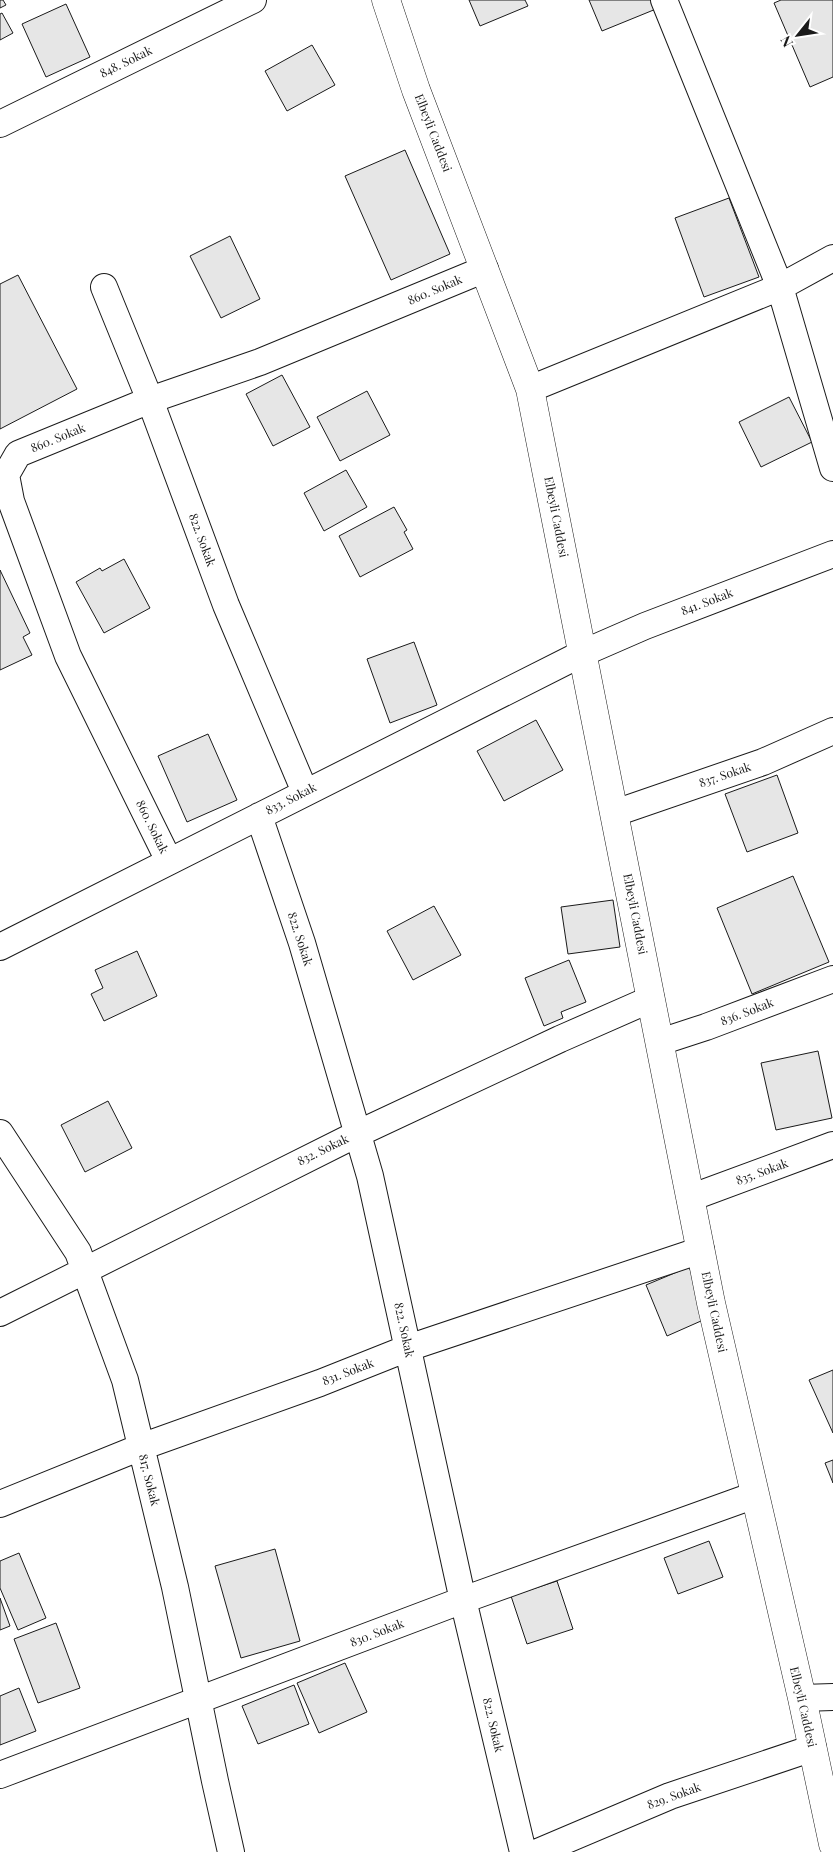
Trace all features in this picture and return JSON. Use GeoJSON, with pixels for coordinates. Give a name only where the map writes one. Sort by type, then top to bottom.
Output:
{"type":"FeatureCollection","features":[{"type":"Feature","properties":{"kind":"street","name":"848. Sokak"},"geometry":{"type":"LineString","coordinates":[[0,124],[253,0]]}},
{"type":"Feature","properties":{"kind":"street","name":"Elbeyli Caddesi"},"geometry":{"type":"LineString","coordinates":[[386,0],[416,90],[530,389],[711,1303],[802,1698],[833,1844]]}},
{"type":"Feature","properties":{"kind":"street"},"geometry":{"type":"LineString","coordinates":[[664,0],[780,287],[833,468]]}},
{"type":"Feature","properties":{"kind":"street"},"geometry":{"type":"LineString","coordinates":[[530,389],[780,287],[833,258]]}},
{"type":"Feature","properties":{"kind":"street","name":"860. Sokak"},"geometry":{"type":"LineString","coordinates":[[169,861],[68,656],[11,501],[6,475],[18,454],[150,400],[260,362],[485,270]]}},
{"type":"Feature","properties":{"kind":"street","name":"822. Sokak"},"geometry":{"type":"LineString","coordinates":[[104,286],[150,400],[226,605],[305,792]]}},
{"type":"Feature","properties":{"kind":"street","name":"841. Sokak"},"geometry":{"type":"LineString","coordinates":[[583,653],[645,626],[833,554]]}},
{"type":"Feature","properties":{"kind":"street","name":"833. Sokak"},"geometry":{"type":"LineString","coordinates":[[0,947],[583,653]]}},
{"type":"Feature","properties":{"kind":"street","name":"837. Sokak"},"geometry":{"type":"LineString","coordinates":[[615,813],[763,762],[833,730]]}},
{"type":"Feature","properties":{"kind":"street","name":"822. Sokak"},"geometry":{"type":"LineString","coordinates":[[259,816],[302,943],[370,1176],[463,1600],[524,1852]]}},
{"type":"Feature","properties":{"kind":"street","name":"836. Sokak"},"geometry":{"type":"LineString","coordinates":[[660,1042],[706,1027],[833,979]]}},
{"type":"Feature","properties":{"kind":"street","name":"832. Sokak"},"geometry":{"type":"LineString","coordinates":[[0,1313],[357,1134],[651,999]]}},
{"type":"Feature","properties":{"kind":"street","name":"817. Sokak"},"geometry":{"type":"LineString","coordinates":[[0,1133],[78,1252],[125,1380],[175,1587],[231,1852]]}},
{"type":"Feature","properties":{"kind":"street","name":"835. Sokak"},"geometry":{"type":"LineString","coordinates":[[690,1198],[833,1145]]}},
{"type":"Feature","properties":{"kind":"street","name":"831. Sokak"},"geometry":{"type":"LineString","coordinates":[[0,1504],[141,1447],[320,1383],[408,1348],[701,1250]]}},
{"type":"Feature","properties":{"kind":"street","name":"830. Sokak"},"geometry":{"type":"LineString","coordinates":[[0,1775],[463,1600],[755,1495]]}},
{"type":"Feature","properties":{"kind":"street"},"geometry":{"type":"LineString","coordinates":[[802,1698],[833,1697]]}},
{"type":"Feature","properties":{"kind":"street","name":"829. Sokak"},"geometry":{"type":"LineString","coordinates":[[538,1852],[670,1796],[813,1748]]}},
{"type":"Feature","properties":{"kind":"building"},"geometry":{"type":"Polygon","coordinates":[[[0,0],[3,0],[6,5],[0,8],[0,0]]]}},
{"type":"Feature","properties":{"kind":"building"},"geometry":{"type":"Polygon","coordinates":[[[469,0],[525,0],[528,6],[480,26],[469,0]]]}},
{"type":"Feature","properties":{"kind":"building"},"geometry":{"type":"Polygon","coordinates":[[[589,0],[653,0],[656,9],[602,31],[589,0]]]}},
{"type":"Feature","properties":{"kind":"building"},"geometry":{"type":"Polygon","coordinates":[[[781,0],[833,0],[833,77],[810,87],[774,3],[781,0]]]}},
{"type":"Feature","properties":{"kind":"building"},"geometry":{"type":"Polygon","coordinates":[[[66,4],[90,57],[46,77],[22,24],[66,4]]]}},
{"type":"Feature","properties":{"kind":"building"},"geometry":{"type":"Polygon","coordinates":[[[2,13],[13,33],[0,40],[0,14],[2,13]]]}},
{"type":"Feature","properties":{"kind":"building"},"geometry":{"type":"Polygon","coordinates":[[[312,45],[335,85],[287,111],[265,71],[312,45]]]}},
{"type":"Feature","properties":{"kind":"building"},"geometry":{"type":"Polygon","coordinates":[[[405,150],[450,254],[391,280],[345,176],[405,150]]]}},
{"type":"Feature","properties":{"kind":"building"},"geometry":{"type":"Polygon","coordinates":[[[729,198],[759,277],[704,297],[675,218],[729,198]]]}},
{"type":"Feature","properties":{"kind":"building"},"geometry":{"type":"Polygon","coordinates":[[[230,236],[260,299],[221,318],[190,256],[230,236]]]}},
{"type":"Feature","properties":{"kind":"building"},"geometry":{"type":"Polygon","coordinates":[[[18,275],[77,389],[0,429],[0,284],[18,275]]]}},
{"type":"Feature","properties":{"kind":"building"},"geometry":{"type":"Polygon","coordinates":[[[282,375],[310,427],[273,446],[246,394],[282,375]]]}},
{"type":"Feature","properties":{"kind":"building"},"geometry":{"type":"Polygon","coordinates":[[[367,391],[390,435],[340,461],[317,417],[367,391]]]}},
{"type":"Feature","properties":{"kind":"building"},"geometry":{"type":"Polygon","coordinates":[[[789,397],[812,442],[761,467],[739,422],[789,397]]]}},
{"type":"Feature","properties":{"kind":"building"},"geometry":{"type":"Polygon","coordinates":[[[346,470],[367,507],[324,531],[304,493],[346,470]]]}},
{"type":"Feature","properties":{"kind":"building"},"geometry":{"type":"Polygon","coordinates":[[[394,507],[407,530],[404,532],[413,549],[360,577],[339,536],[394,507]]]}},
{"type":"Feature","properties":{"kind":"building"},"geometry":{"type":"Polygon","coordinates":[[[124,559],[150,608],[104,633],[76,582],[100,568],[102,571],[124,559]]]}},
{"type":"Feature","properties":{"kind":"building"},"geometry":{"type":"Polygon","coordinates":[[[0,570],[30,633],[23,637],[32,655],[0,670],[0,570]]]}},
{"type":"Feature","properties":{"kind":"building"},"geometry":{"type":"Polygon","coordinates":[[[414,642],[437,705],[390,723],[367,659],[414,642]]]}},
{"type":"Feature","properties":{"kind":"building"},"geometry":{"type":"Polygon","coordinates":[[[536,720],[563,770],[504,801],[477,751],[536,720]]]}},
{"type":"Feature","properties":{"kind":"building"},"geometry":{"type":"Polygon","coordinates":[[[208,734],[237,800],[187,822],[158,756],[208,734]]]}},
{"type":"Feature","properties":{"kind":"building"},"geometry":{"type":"Polygon","coordinates":[[[777,775],[798,833],[747,852],[725,794],[777,775]]]}},
{"type":"Feature","properties":{"kind":"building"},"geometry":{"type":"Polygon","coordinates":[[[793,876],[829,962],[752,994],[717,908],[793,876]]]}},
{"type":"Feature","properties":{"kind":"building"},"geometry":{"type":"Polygon","coordinates":[[[613,900],[620,947],[568,954],[561,907],[613,900]]]}},
{"type":"Feature","properties":{"kind":"building"},"geometry":{"type":"Polygon","coordinates":[[[434,906],[461,955],[413,980],[387,931],[434,906]]]}},
{"type":"Feature","properties":{"kind":"building"},"geometry":{"type":"Polygon","coordinates":[[[137,951],[157,996],[104,1021],[91,994],[103,988],[95,970],[137,951]]]}},
{"type":"Feature","properties":{"kind":"building"},"geometry":{"type":"Polygon","coordinates":[[[569,960],[586,1002],[561,1012],[563,1018],[544,1026],[525,978],[569,960]]]}},
{"type":"Feature","properties":{"kind":"building"},"geometry":{"type":"Polygon","coordinates":[[[818,1051],[832,1118],[776,1130],[761,1063],[818,1051]]]}},
{"type":"Feature","properties":{"kind":"building"},"geometry":{"type":"Polygon","coordinates":[[[108,1101],[132,1148],[85,1172],[61,1125],[108,1101]]]}},
{"type":"Feature","properties":{"kind":"building"},"geometry":{"type":"Polygon","coordinates":[[[689,1267],[710,1317],[667,1336],[646,1285],[689,1267]]]}},
{"type":"Feature","properties":{"kind":"building"},"geometry":{"type":"Polygon","coordinates":[[[833,1370],[833,1433],[809,1380],[833,1370]]]}},
{"type":"Feature","properties":{"kind":"building"},"geometry":{"type":"Polygon","coordinates":[[[833,1460],[833,1483],[825,1463],[833,1460]]]}},
{"type":"Feature","properties":{"kind":"building"},"geometry":{"type":"Polygon","coordinates":[[[709,1541],[723,1577],[678,1594],[664,1558],[709,1541]]]}},
{"type":"Feature","properties":{"kind":"building"},"geometry":{"type":"Polygon","coordinates":[[[275,1549],[300,1641],[241,1658],[215,1566],[275,1549]]]}},
{"type":"Feature","properties":{"kind":"building"},"geometry":{"type":"Polygon","coordinates":[[[19,1553],[46,1618],[18,1630],[0,1588],[0,1561],[19,1553]]]}},
{"type":"Feature","properties":{"kind":"building"},"geometry":{"type":"Polygon","coordinates":[[[557,1581],[573,1629],[527,1644],[511,1596],[557,1581]]]}},
{"type":"Feature","properties":{"kind":"building"},"geometry":{"type":"Polygon","coordinates":[[[0,1598],[10,1626],[0,1630],[0,1598]]]}},
{"type":"Feature","properties":{"kind":"building"},"geometry":{"type":"Polygon","coordinates":[[[56,1623],[80,1688],[38,1703],[14,1639],[56,1623]]]}},
{"type":"Feature","properties":{"kind":"building"},"geometry":{"type":"Polygon","coordinates":[[[345,1663],[367,1712],[319,1733],[297,1683],[345,1663]]]}},
{"type":"Feature","properties":{"kind":"building"},"geometry":{"type":"Polygon","coordinates":[[[294,1685],[309,1724],[258,1744],[242,1706],[294,1685]]]}},
{"type":"Feature","properties":{"kind":"building"},"geometry":{"type":"Polygon","coordinates":[[[19,1688],[36,1731],[0,1745],[0,1696],[19,1688]]]}}]}
